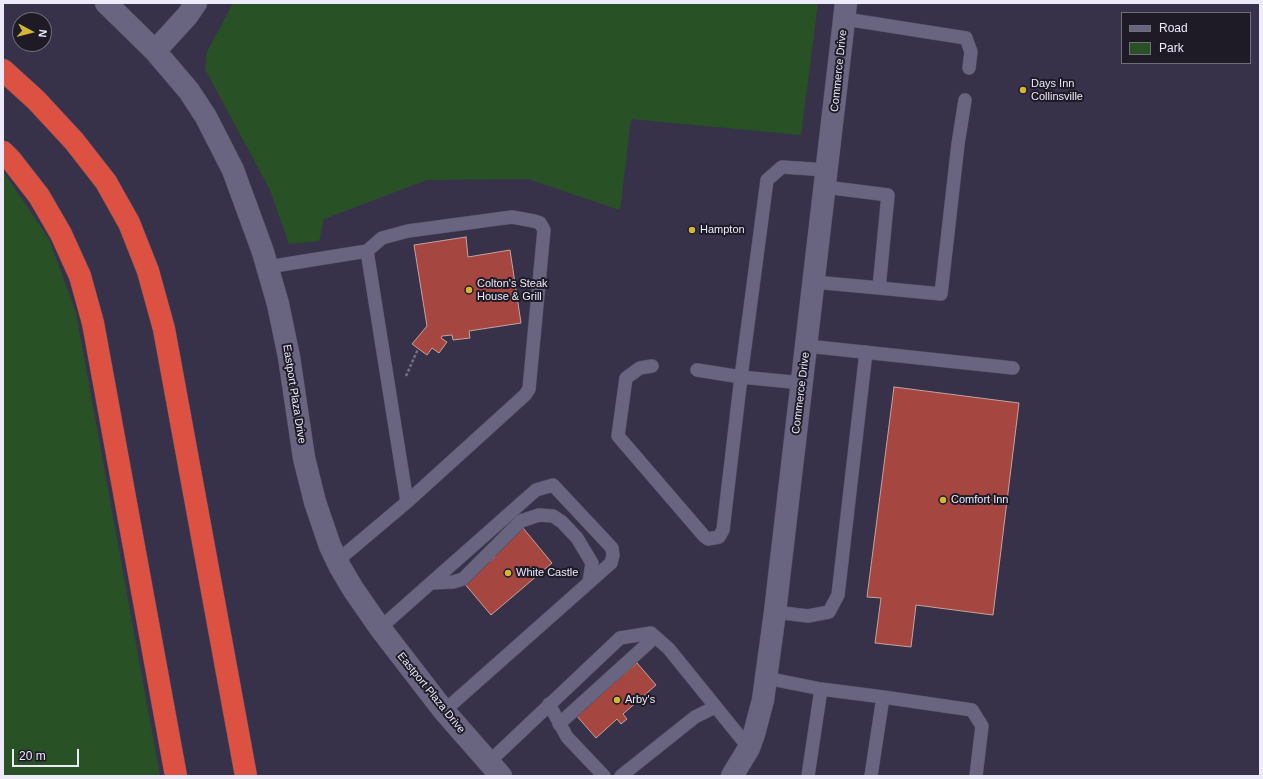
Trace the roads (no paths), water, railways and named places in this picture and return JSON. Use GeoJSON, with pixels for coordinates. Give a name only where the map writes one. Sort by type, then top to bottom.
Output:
{"type":"FeatureCollection","features":[{"type":"Feature","properties":{"kind":"highway"},"geometry":{"type":"LineString","coordinates":[[3,70],[36,100],[74,141],[106,182],[129,223],[148,271],[164,329],[246,776]]}},
{"type":"Feature","properties":{"kind":"highway"},"geometry":{"type":"LineString","coordinates":[[3,152],[39,196],[61,234],[80,276],[94,323],[176,776]]}},
{"type":"Feature","properties":{"kind":"street","name":"Eastport Plaza Drive"},"geometry":{"type":"LineString","coordinates":[[106,3],[156,51],[189,91],[209,124],[242,191],[268,267],[289,357],[304,458],[315,502],[330,546],[337,561],[353,589],[380,628],[444,711],[495,769]]}},
{"type":"Feature","properties":{"kind":"street"},"geometry":{"type":"LineString","coordinates":[[156,51],[187,16],[196,3]]}},
{"type":"Feature","properties":{"kind":"street","name":"Commerce Drive"},"geometry":{"type":"LineString","coordinates":[[732,776],[749,748],[763,700],[807,346],[845,11]]}},
{"type":"Feature","properties":{"kind":"lane"},"geometry":{"type":"LineString","coordinates":[[845,11],[966,38],[971,52],[969,68]]}},
{"type":"Feature","properties":{"kind":"lane"},"geometry":{"type":"LineString","coordinates":[[814,282],[941,294],[958,144],[965,100]]}},
{"type":"Feature","properties":{"kind":"lane"},"geometry":{"type":"LineString","coordinates":[[652,366],[640,368],[626,378],[618,436],[704,536],[708,538],[719,537],[723,530],[741,377],[767,180],[782,167],[888,195],[878,288]]}},
{"type":"Feature","properties":{"kind":"lane"},"geometry":{"type":"LineString","coordinates":[[268,267],[368,251],[382,238],[408,231],[512,217],[534,221],[540,224],[544,230],[529,389],[407,502],[337,561]]}},
{"type":"Feature","properties":{"kind":"lane"},"geometry":{"type":"LineString","coordinates":[[368,251],[407,502]]}},
{"type":"Feature","properties":{"kind":"lane"},"geometry":{"type":"LineString","coordinates":[[807,346],[1013,368]]}},
{"type":"Feature","properties":{"kind":"lane"},"geometry":{"type":"LineString","coordinates":[[775,612],[808,616],[829,612],[838,595],[866,352]]}},
{"type":"Feature","properties":{"kind":"lane"},"geometry":{"type":"LineString","coordinates":[[697,370],[741,377],[802,383]]}},
{"type":"Feature","properties":{"kind":"lane"},"geometry":{"type":"LineString","coordinates":[[380,628],[536,490],[553,485],[612,548],[613,555],[611,563],[444,711]]}},
{"type":"Feature","properties":{"kind":"lane"},"geometry":{"type":"LineString","coordinates":[[431,583],[453,582],[463,579],[521,521],[539,515],[553,516],[562,522],[577,538],[592,563],[590,582]]}},
{"type":"Feature","properties":{"kind":"lane"},"geometry":{"type":"LineString","coordinates":[[559,724],[653,635]]}},
{"type":"Feature","properties":{"kind":"lane"},"geometry":{"type":"LineString","coordinates":[[495,769],[550,704],[620,638],[653,635],[669,649],[749,748]]}},
{"type":"Feature","properties":{"kind":"lane"},"geometry":{"type":"LineString","coordinates":[[766,678],[821,689],[972,710],[982,726],[976,776]]}},
{"type":"Feature","properties":{"kind":"lane"},"geometry":{"type":"LineString","coordinates":[[808,776],[821,689]]}},
{"type":"Feature","properties":{"kind":"lane"},"geometry":{"type":"LineString","coordinates":[[871,776],[883,697]]}},
{"type":"Feature","properties":{"kind":"lane"},"geometry":{"type":"LineString","coordinates":[[550,704],[567,737],[604,776]]}},
{"type":"Feature","properties":{"kind":"lane"},"geometry":{"type":"LineString","coordinates":[[621,776],[695,717],[715,707]]}},
{"type":"Feature","properties":{"kind":"place","name":"Days Inn Collinsville"},"geometry":{"type":"Point","coordinates":[1023,90]}},
{"type":"Feature","properties":{"kind":"place","name":"Hampton"},"geometry":{"type":"Point","coordinates":[692,230]}},
{"type":"Feature","properties":{"kind":"place","name":"Colton's Steak House & Grill"},"geometry":{"type":"Point","coordinates":[469,290]}},
{"type":"Feature","properties":{"kind":"place","name":"Comfort Inn"},"geometry":{"type":"Point","coordinates":[943,500]}},
{"type":"Feature","properties":{"kind":"place","name":"White Castle"},"geometry":{"type":"Point","coordinates":[508,573]}},
{"type":"Feature","properties":{"kind":"place","name":"Arby's"},"geometry":{"type":"Point","coordinates":[617,700]}}]}
